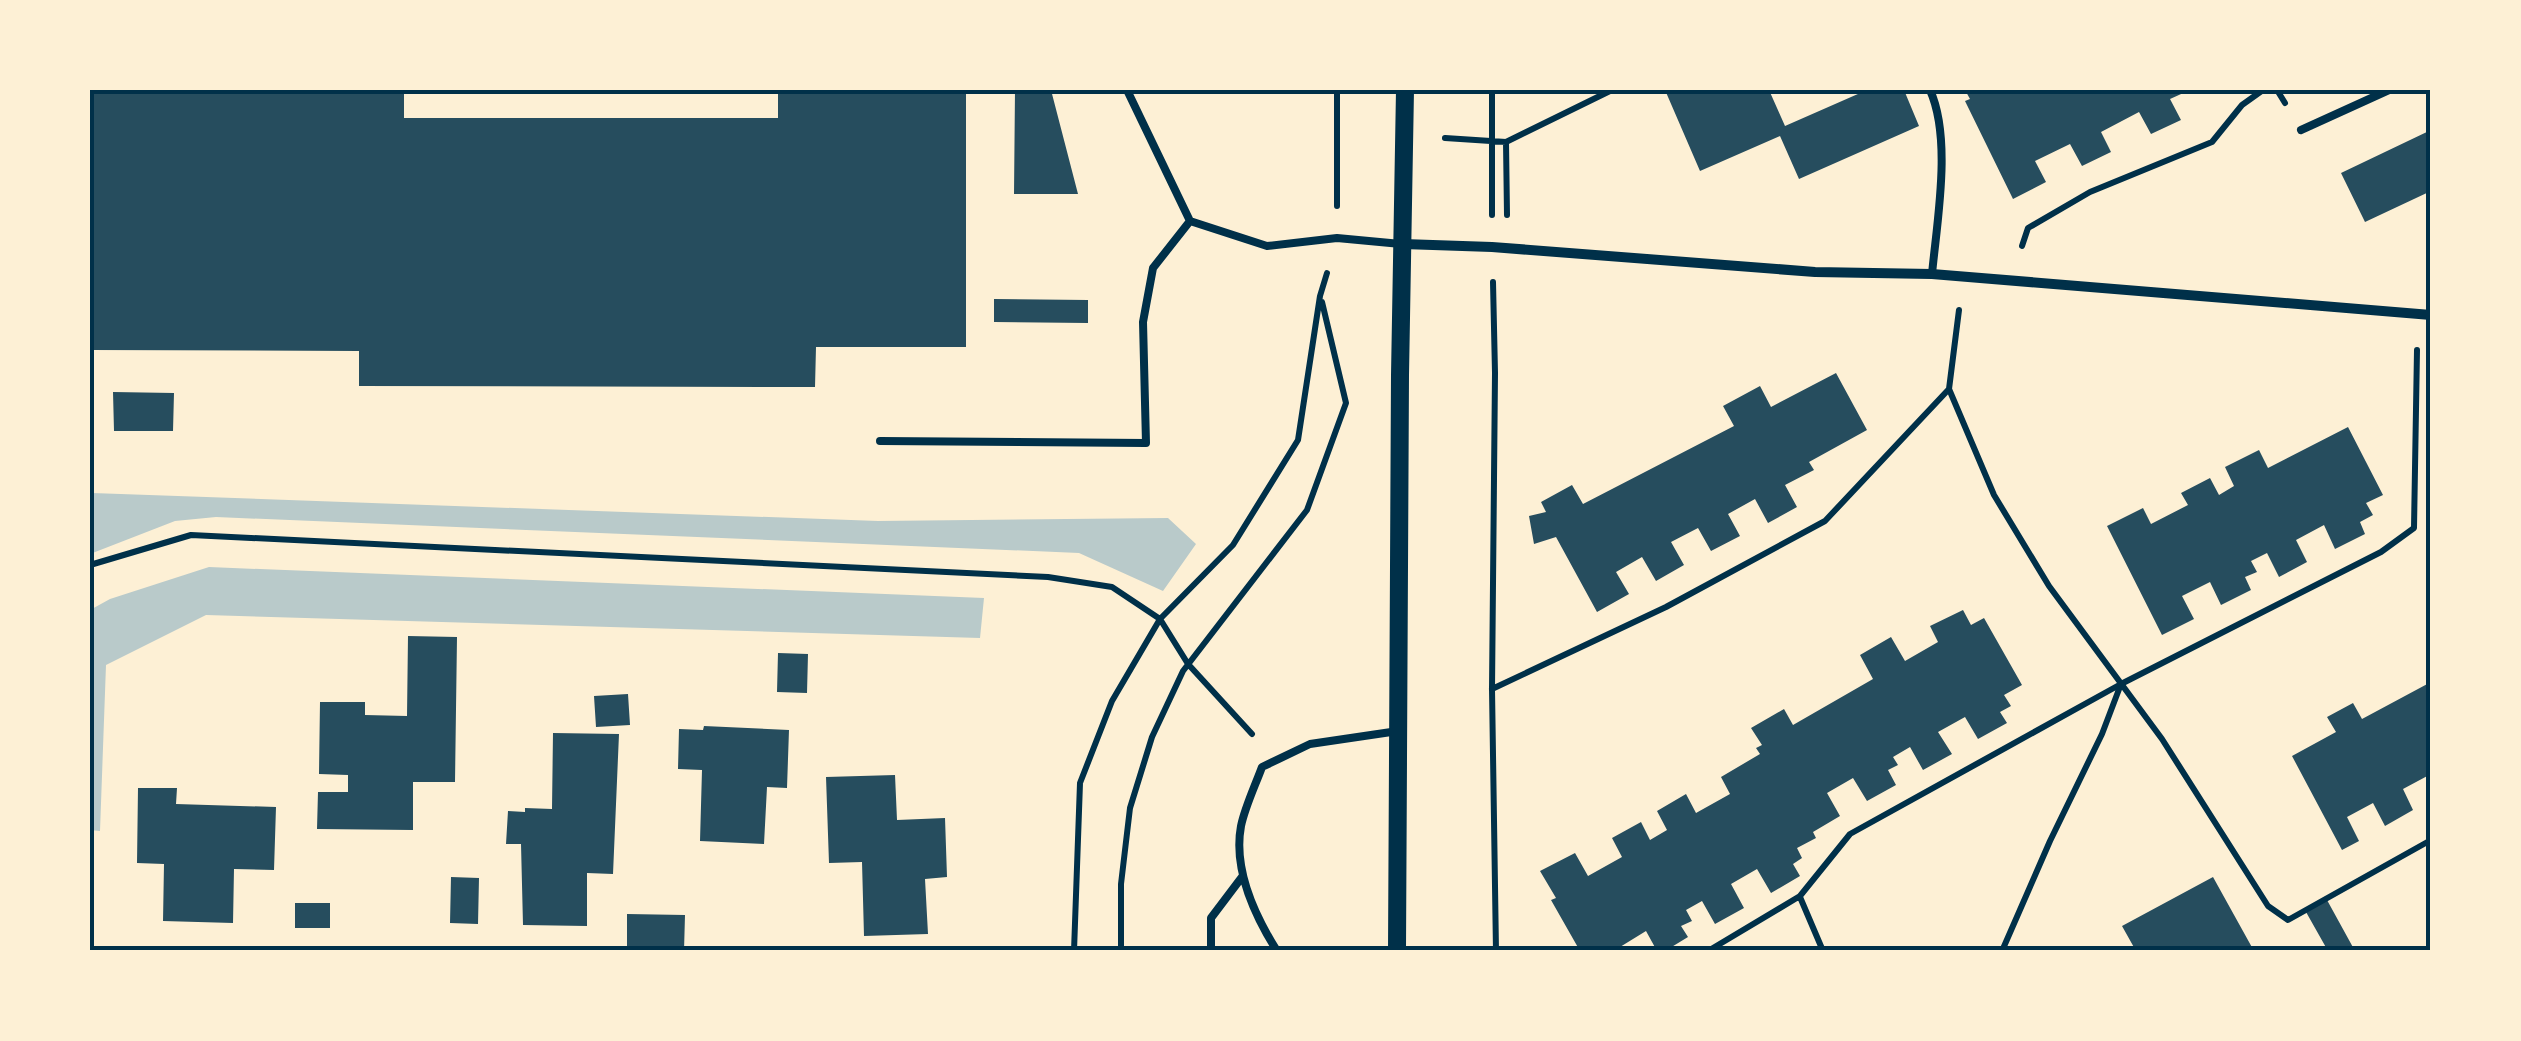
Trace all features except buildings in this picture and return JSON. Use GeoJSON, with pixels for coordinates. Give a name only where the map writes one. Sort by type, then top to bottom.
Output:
{"type":"FeatureCollection","features":[{"type":"Feature","properties":{"kind":"street"},"geometry":{"type":"LineString","coordinates":[[1397,951],[1405,90]]}},
{"type":"Feature","properties":{"kind":"street"},"geometry":{"type":"LineString","coordinates":[[1402,244],[1508,248],[1815,272],[1932,274],[2425,314]]}},
{"type":"Feature","properties":{"kind":"lane"},"geometry":{"type":"LineString","coordinates":[[1127,90],[1190,221],[1268,246],[1337,238],[1402,244]]}},
{"type":"Feature","properties":{"kind":"lane"},"geometry":{"type":"LineString","coordinates":[[1930,90],[1938,109],[1941,172],[1932,274]]}},
{"type":"Feature","properties":{"kind":"lane"},"geometry":{"type":"LineString","coordinates":[[2301,130],[2389,90]]}},
{"type":"Feature","properties":{"kind":"lane"},"geometry":{"type":"LineString","coordinates":[[880,442],[1146,443],[1143,322],[1153,268],[1190,221]]}},
{"type":"Feature","properties":{"kind":"lane"},"geometry":{"type":"LineString","coordinates":[[1277,951],[1242,878],[1240,828],[1262,767],[1310,744],[1398,731]]}},
{"type":"Feature","properties":{"kind":"lane"},"geometry":{"type":"LineString","coordinates":[[1212,951],[1211,918],[1242,878]]}},
{"type":"Feature","properties":{"kind":"path"},"geometry":{"type":"LineString","coordinates":[[1074,951],[1080,783],[1112,701],[1160,619],[1234,545],[1298,440],[1320,296],[1337,238],[1337,90]]}},
{"type":"Feature","properties":{"kind":"path"},"geometry":{"type":"LineString","coordinates":[[1492,90],[1496,951]]}},
{"type":"Feature","properties":{"kind":"path"},"geometry":{"type":"LineString","coordinates":[[1406,135],[1506,142],[1612,90]]}},
{"type":"Feature","properties":{"kind":"path"},"geometry":{"type":"LineString","coordinates":[[2012,280],[2028,228],[2090,192],[2212,142],[2242,104],[2263,90]]}},
{"type":"Feature","properties":{"kind":"path"},"geometry":{"type":"LineString","coordinates":[[1506,142],[1508,248]]}},
{"type":"Feature","properties":{"kind":"path"},"geometry":{"type":"LineString","coordinates":[[1963,278],[1949,389],[1994,495],[2049,586],[2162,739],[2268,906],[2288,920],[2431,840]]}},
{"type":"Feature","properties":{"kind":"path"},"geometry":{"type":"LineString","coordinates":[[1121,951],[1121,884],[1130,808],[1152,737],[1188,664],[1306,510],[1346,403],[1320,296]]}},
{"type":"Feature","properties":{"kind":"path"},"geometry":{"type":"LineString","coordinates":[[1708,951],[1800,896],[1850,834],[2120,684],[2381,552],[2414,528],[2425,314]]}},
{"type":"Feature","properties":{"kind":"path"},"geometry":{"type":"LineString","coordinates":[[1492,690],[1666,607],[1824,521],[1949,389]]}},
{"type":"Feature","properties":{"kind":"path"},"geometry":{"type":"LineString","coordinates":[[90,565],[191,536],[1048,577],[1112,587],[1160,619],[1188,664],[1276,760]]}},
{"type":"Feature","properties":{"kind":"path"},"geometry":{"type":"LineString","coordinates":[[2002,951],[2102,734],[2120,684]]}},
{"type":"Feature","properties":{"kind":"path"},"geometry":{"type":"LineString","coordinates":[[1800,896],[1823,951]]}},
{"type":"Feature","properties":{"kind":"shaded area"},"geometry":{"type":"Polygon","coordinates":[[[92,493],[878,521],[1168,518],[1196,544],[1163,591],[1079,553],[216,517],[175,521],[90,554],[92,493]]]}},
{"type":"Feature","properties":{"kind":"shaded area"},"geometry":{"type":"Polygon","coordinates":[[[209,567],[984,598],[980,638],[206,615],[106,665],[100,831],[90,830],[90,610],[110,599],[209,567]]]}}]}
